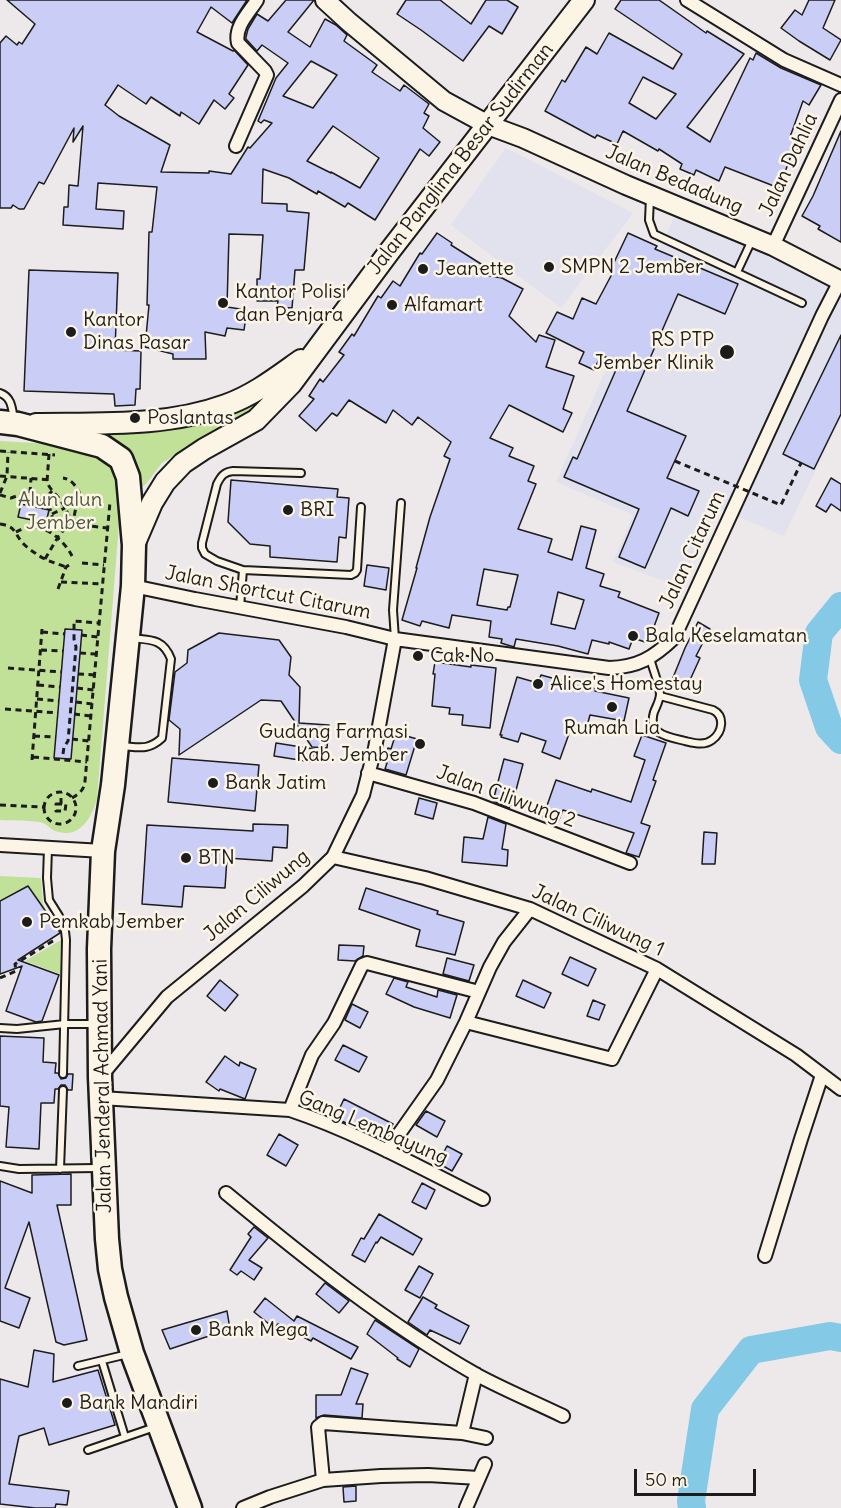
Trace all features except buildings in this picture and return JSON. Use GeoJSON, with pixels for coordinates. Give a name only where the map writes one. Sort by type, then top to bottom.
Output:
{"type":"FeatureCollection","features":[{"type":"Feature","properties":{"kind":"highway","name":"Jalan Jenderal Achmad Yani"},"geometry":{"type":"LineString","coordinates":[[11,423],[102,446],[121,459],[128,477],[134,545],[133,585],[113,785],[103,851],[99,949],[100,1088],[107,1239],[116,1297],[132,1353],[190,1508]]}},
{"type":"Feature","properties":{"kind":"main road","name":"Jalan Bedadung"},"geometry":{"type":"LineString","coordinates":[[325,0],[444,101],[488,125],[773,246],[840,281]]}},
{"type":"Feature","properties":{"kind":"main road","name":"Jalan Panglima Besar Sudirman"},"geometry":{"type":"LineString","coordinates":[[134,545],[152,503],[165,482],[183,463],[256,420],[291,384],[388,252],[584,0]]}},
{"type":"Feature","properties":{"kind":"main road","name":"Jalan Panglima Besar Sudirman"},"geometry":{"type":"LineString","coordinates":[[11,423],[130,422],[165,420],[205,412],[260,389],[319,347]]}},
{"type":"Feature","properties":{"kind":"street"},"geometry":{"type":"LineString","coordinates":[[236,146],[267,75],[238,43],[237,38],[238,29],[257,0]]}},
{"type":"Feature","properties":{"kind":"street"},"geometry":{"type":"LineString","coordinates":[[687,0],[784,60],[841,85]]}},
{"type":"Feature","properties":{"kind":"street","name":"Jalan Dahlia"},"geometry":{"type":"LineString","coordinates":[[773,246],[841,100]]}},
{"type":"Feature","properties":{"kind":"street","name":"Jalan Citarum"},"geometry":{"type":"LineString","coordinates":[[395,639],[609,668],[625,668],[639,664],[662,650],[674,638],[840,281]]}},
{"type":"Feature","properties":{"kind":"street","name":"Jalan Shortcut Citarum"},"geometry":{"type":"LineString","coordinates":[[133,585],[346,627],[395,639]]}},
{"type":"Feature","properties":{"kind":"street","name":"Jalan Ciliwung"},"geometry":{"type":"LineString","coordinates":[[100,1088],[167,997],[303,886],[333,857],[363,795],[375,748],[395,639]]}},
{"type":"Feature","properties":{"kind":"street","name":"Jalan Ciliwung 2"},"geometry":{"type":"LineString","coordinates":[[368,773],[474,802],[630,863]]}},
{"type":"Feature","properties":{"kind":"street"},"geometry":{"type":"LineString","coordinates":[[0,844],[103,851]]}},
{"type":"Feature","properties":{"kind":"street","name":"Jalan Ciliwung 1"},"geometry":{"type":"LineString","coordinates":[[333,857],[425,878],[530,909],[657,969],[796,1055],[841,1089]]}},
{"type":"Feature","properties":{"kind":"street"},"geometry":{"type":"LineString","coordinates":[[387,1151],[437,1080],[490,967],[504,942],[530,909]]}},
{"type":"Feature","properties":{"kind":"street"},"geometry":{"type":"LineString","coordinates":[[290,1110],[312,1054],[333,1023],[362,965],[367,963],[479,992]]}},
{"type":"Feature","properties":{"kind":"street"},"geometry":{"type":"LineString","coordinates":[[466,1022],[612,1059],[657,969]]}},
{"type":"Feature","properties":{"kind":"street"},"geometry":{"type":"LineString","coordinates":[[765,1256],[822,1075]]}},
{"type":"Feature","properties":{"kind":"street","name":"Gang Lembayung"},"geometry":{"type":"LineString","coordinates":[[100,1088],[290,1110],[387,1151],[483,1199]]}},
{"type":"Feature","properties":{"kind":"street"},"geometry":{"type":"LineString","coordinates":[[226,1193],[299,1253],[366,1303],[476,1374],[563,1416]]}},
{"type":"Feature","properties":{"kind":"street"},"geometry":{"type":"LineString","coordinates":[[462,1433],[476,1374]]}},
{"type":"Feature","properties":{"kind":"street"},"geometry":{"type":"LineString","coordinates":[[323,1480],[318,1427],[323,1423],[462,1433],[486,1437]]}},
{"type":"Feature","properties":{"kind":"street"},"geometry":{"type":"LineString","coordinates":[[466,1508],[485,1464]]}},
{"type":"Feature","properties":{"kind":"street"},"geometry":{"type":"LineString","coordinates":[[243,1508],[323,1480],[381,1476],[479,1478]]}},
{"type":"Feature","properties":{"kind":"lane"},"geometry":{"type":"LineString","coordinates":[[651,195],[649,220],[654,234],[802,303]]}},
{"type":"Feature","properties":{"kind":"lane"},"geometry":{"type":"LineString","coordinates":[[737,272],[753,237]]}},
{"type":"Feature","properties":{"kind":"lane"},"geometry":{"type":"LineString","coordinates":[[0,393],[10,402],[11,423]]}},
{"type":"Feature","properties":{"kind":"lane"},"geometry":{"type":"LineString","coordinates":[[301,473],[233,471],[221,476],[202,543],[202,549],[206,554],[217,561],[243,570],[351,575],[357,570],[361,507]]}},
{"type":"Feature","properties":{"kind":"lane"},"geometry":{"type":"LineString","coordinates":[[395,639],[393,610],[401,503]]}},
{"type":"Feature","properties":{"kind":"lane"},"geometry":{"type":"LineString","coordinates":[[240,607],[243,570]]}},
{"type":"Feature","properties":{"kind":"lane"},"geometry":{"type":"LineString","coordinates":[[117,746],[147,748],[155,745],[162,738],[171,658],[168,651],[157,641],[127,637]]}},
{"type":"Feature","properties":{"kind":"lane"},"geometry":{"type":"LineString","coordinates":[[650,658],[660,696],[653,717],[656,730],[663,736],[699,744],[713,740],[719,732],[721,725],[719,713],[660,696]]}},
{"type":"Feature","properties":{"kind":"lane"},"geometry":{"type":"LineString","coordinates":[[48,847],[49,900],[66,934],[66,1024],[63,1074]]}},
{"type":"Feature","properties":{"kind":"lane"},"geometry":{"type":"LineString","coordinates":[[0,1028],[99,1024]]}},
{"type":"Feature","properties":{"kind":"lane"},"geometry":{"type":"LineString","coordinates":[[60,1169],[63,1090]]}},
{"type":"Feature","properties":{"kind":"lane"},"geometry":{"type":"LineString","coordinates":[[0,1166],[19,1169],[103,1167]]}},
{"type":"Feature","properties":{"kind":"lane"},"geometry":{"type":"LineString","coordinates":[[78,1366],[132,1353]]}},
{"type":"Feature","properties":{"kind":"lane"},"geometry":{"type":"LineString","coordinates":[[102,1361],[125,1437]]}},
{"type":"Feature","properties":{"kind":"lane"},"geometry":{"type":"LineString","coordinates":[[87,1450],[158,1426]]}},
{"type":"Feature","properties":{"kind":"path"},"geometry":{"type":"LineString","coordinates":[[0,451],[61,456]]}},
{"type":"Feature","properties":{"kind":"path"},"geometry":{"type":"LineString","coordinates":[[8,452],[7,476],[0,494],[10,498],[30,493]]}},
{"type":"Feature","properties":{"kind":"path"},"geometry":{"type":"LineString","coordinates":[[49,454],[49,486],[73,519],[86,526],[108,528]]}},
{"type":"Feature","properties":{"kind":"path"},"geometry":{"type":"LineString","coordinates":[[675,460],[781,505],[801,463]]}},
{"type":"Feature","properties":{"kind":"path"},"geometry":{"type":"LineString","coordinates":[[0,476],[49,480]]}},
{"type":"Feature","properties":{"kind":"path"},"geometry":{"type":"LineString","coordinates":[[30,493],[31,478]]}},
{"type":"Feature","properties":{"kind":"path"},"geometry":{"type":"LineString","coordinates":[[45,559],[75,515],[79,492],[68,479],[63,478]]}},
{"type":"Feature","properties":{"kind":"path"},"geometry":{"type":"LineString","coordinates":[[42,502],[52,491]]}},
{"type":"Feature","properties":{"kind":"path"},"geometry":{"type":"LineString","coordinates":[[30,493],[50,508],[58,537]]}},
{"type":"Feature","properties":{"kind":"path"},"geometry":{"type":"LineString","coordinates":[[72,798],[84,789],[110,500]]}},
{"type":"Feature","properties":{"kind":"path"},"geometry":{"type":"LineString","coordinates":[[52,514],[65,508]]}},
{"type":"Feature","properties":{"kind":"path"},"geometry":{"type":"LineString","coordinates":[[0,524],[12,527],[22,542],[45,559],[68,566],[58,589]]}},
{"type":"Feature","properties":{"kind":"path"},"geometry":{"type":"LineString","coordinates":[[16,532],[26,528],[42,528],[58,537],[72,556]]}},
{"type":"Feature","properties":{"kind":"path"},"geometry":{"type":"LineString","coordinates":[[82,562],[105,565]]}},
{"type":"Feature","properties":{"kind":"path"},"geometry":{"type":"LineString","coordinates":[[61,582],[103,584]]}},
{"type":"Feature","properties":{"kind":"path"},"geometry":{"type":"LineString","coordinates":[[63,754],[68,741],[76,647],[74,621],[99,623]]}},
{"type":"Feature","properties":{"kind":"path"},"geometry":{"type":"LineString","coordinates":[[65,634],[42,630],[33,758],[87,762]]}},
{"type":"Feature","properties":{"kind":"path"},"geometry":{"type":"LineString","coordinates":[[81,635],[98,637]]}},
{"type":"Feature","properties":{"kind":"path"},"geometry":{"type":"LineString","coordinates":[[41,650],[63,651]]}},
{"type":"Feature","properties":{"kind":"path"},"geometry":{"type":"LineString","coordinates":[[80,653],[97,654]]}},
{"type":"Feature","properties":{"kind":"path"},"geometry":{"type":"LineString","coordinates":[[8,668],[61,672]]}},
{"type":"Feature","properties":{"kind":"path"},"geometry":{"type":"LineString","coordinates":[[78,674],[95,675]]}},
{"type":"Feature","properties":{"kind":"path"},"geometry":{"type":"LineString","coordinates":[[38,685],[60,687]]}},
{"type":"Feature","properties":{"kind":"path"},"geometry":{"type":"LineString","coordinates":[[77,688],[94,690]]}},
{"type":"Feature","properties":{"kind":"path"},"geometry":{"type":"LineString","coordinates":[[37,699],[59,701]]}},
{"type":"Feature","properties":{"kind":"path"},"geometry":{"type":"LineString","coordinates":[[76,702],[92,704]]}},
{"type":"Feature","properties":{"kind":"path"},"geometry":{"type":"LineString","coordinates":[[5,709],[58,713]]}},
{"type":"Feature","properties":{"kind":"path"},"geometry":{"type":"LineString","coordinates":[[74,714],[91,716]]}},
{"type":"Feature","properties":{"kind":"path"},"geometry":{"type":"LineString","coordinates":[[34,736],[56,737]]}},
{"type":"Feature","properties":{"kind":"path"},"geometry":{"type":"LineString","coordinates":[[72,739],[89,741]]}},
{"type":"Feature","properties":{"kind":"path"},"geometry":{"type":"LineString","coordinates":[[61,792],[61,804]]}},
{"type":"Feature","properties":{"kind":"path"},"geometry":{"type":"LineString","coordinates":[[61,792],[72,798],[76,809],[71,820],[59,824],[48,819],[44,807],[49,796],[61,792]]}},
{"type":"Feature","properties":{"kind":"path"},"geometry":{"type":"LineString","coordinates":[[0,805],[44,807]]}},
{"type":"Feature","properties":{"kind":"path"},"geometry":{"type":"LineString","coordinates":[[0,978],[16,971],[15,964],[66,934]]}},
{"type":"Feature","properties":{"kind":"shaded area","name":"SMPN 2 Jember"},"geometry":{"type":"Polygon","coordinates":[[[506,148],[633,213],[561,308],[451,225],[506,148]]]}},
{"type":"Feature","properties":{"kind":"shaded area","name":"RS PTP Jember Klinik"},"geometry":{"type":"Polygon","coordinates":[[[674,217],[841,287],[841,417],[784,536],[716,508],[680,587],[613,562],[633,515],[556,482],[674,217]]]}},
{"type":"Feature","properties":{"kind":"green space"},"geometry":{"type":"Polygon","coordinates":[[[270,393],[263,404],[162,463],[143,486],[86,429],[161,432],[231,415],[270,393]]]}},
{"type":"Feature","properties":{"kind":"green space","name":"Alun alun Jember"},"geometry":{"type":"Polygon","coordinates":[[[0,441],[51,444],[104,458],[115,470],[120,485],[121,499],[97,799],[88,819],[73,832],[57,831],[40,822],[0,820],[0,441]]]}},
{"type":"Feature","properties":{"kind":"green space"},"geometry":{"type":"Polygon","coordinates":[[[0,876],[41,878],[45,910],[27,886],[0,901],[0,876]]]}},
{"type":"Feature","properties":{"kind":"green space"},"geometry":{"type":"Polygon","coordinates":[[[61,940],[60,974],[25,961],[61,940]]]}},
{"type":"Feature","properties":{"kind":"waterway"},"geometry":{"type":"LineString","coordinates":[[841,606],[819,633],[813,680],[829,727],[841,740]]}},
{"type":"Feature","properties":{"kind":"waterway"},"geometry":{"type":"LineString","coordinates":[[692,1508],[691,1501],[705,1409],[751,1350],[830,1336],[841,1338]]}},
{"type":"Feature","properties":{"kind":"place","name":"SMPN 2 Jember"},"geometry":{"type":"Point","coordinates":[549,267]}},
{"type":"Feature","properties":{"kind":"place","name":"Jeanette"},"geometry":{"type":"Point","coordinates":[423,269]}},
{"type":"Feature","properties":{"kind":"place","name":"Kantor Polisi dan Penjara"},"geometry":{"type":"Point","coordinates":[223,303]}},
{"type":"Feature","properties":{"kind":"place","name":"Alfamart"},"geometry":{"type":"Point","coordinates":[392,305]}},
{"type":"Feature","properties":{"kind":"place","name":"Kantor Dinas Pasar"},"geometry":{"type":"Point","coordinates":[71,332]}},
{"type":"Feature","properties":{"kind":"place","name":"RS PTP Jember Klinik"},"geometry":{"type":"Point","coordinates":[727,352]}},
{"type":"Feature","properties":{"kind":"place","name":"Poslantas"},"geometry":{"type":"Point","coordinates":[135,418]}},
{"type":"Feature","properties":{"kind":"place","name":"BRI"},"geometry":{"type":"Point","coordinates":[288,510]}},
{"type":"Feature","properties":{"kind":"place","name":"Bala Keselamatan"},"geometry":{"type":"Point","coordinates":[633,636]}},
{"type":"Feature","properties":{"kind":"place","name":"Cak No"},"geometry":{"type":"Point","coordinates":[418,656]}},
{"type":"Feature","properties":{"kind":"place","name":"Alice's Homestay"},"geometry":{"type":"Point","coordinates":[538,684]}},
{"type":"Feature","properties":{"kind":"place","name":"Rumah Lia"},"geometry":{"type":"Point","coordinates":[612,707]}},
{"type":"Feature","properties":{"kind":"place","name":"Gudang Farmasi Kab. Jember"},"geometry":{"type":"Point","coordinates":[420,744]}},
{"type":"Feature","properties":{"kind":"place","name":"Bank Jatim"},"geometry":{"type":"Point","coordinates":[213,783]}},
{"type":"Feature","properties":{"kind":"place","name":"BTN"},"geometry":{"type":"Point","coordinates":[186,858]}},
{"type":"Feature","properties":{"kind":"place","name":"Pemkab Jember"},"geometry":{"type":"Point","coordinates":[27,922]}},
{"type":"Feature","properties":{"kind":"place","name":"Bank Mega"},"geometry":{"type":"Point","coordinates":[196,1330]}},
{"type":"Feature","properties":{"kind":"place","name":"Bank Mandiri"},"geometry":{"type":"Point","coordinates":[67,1403]}}]}
